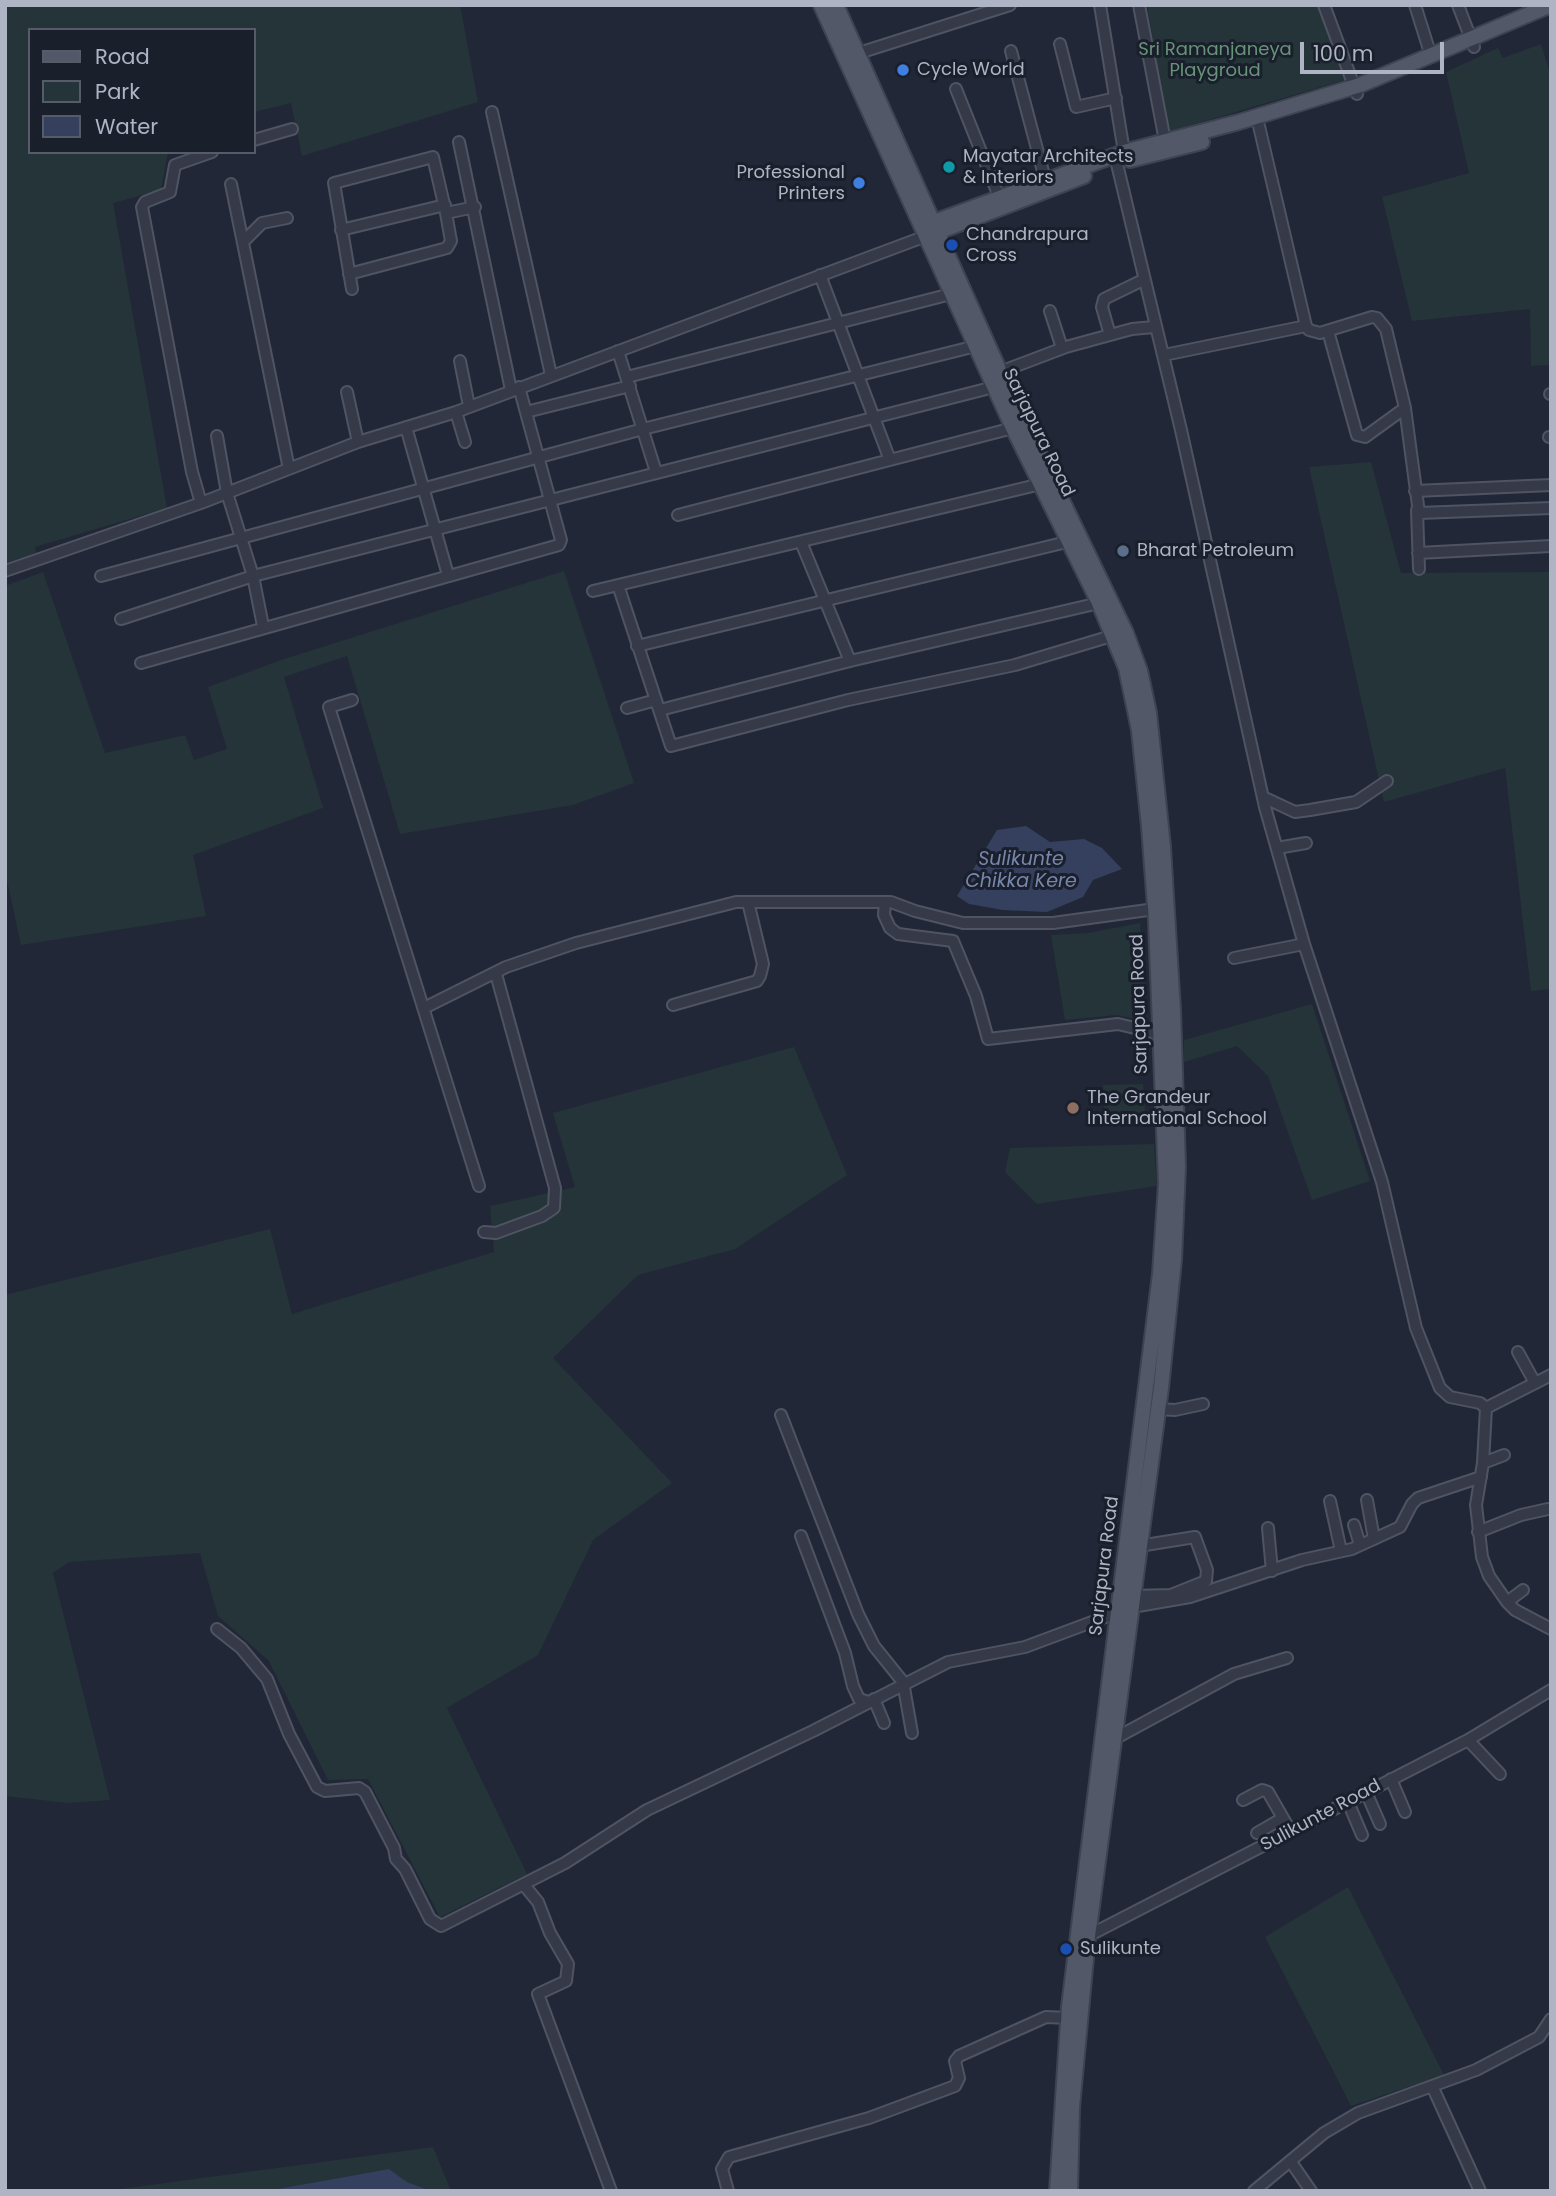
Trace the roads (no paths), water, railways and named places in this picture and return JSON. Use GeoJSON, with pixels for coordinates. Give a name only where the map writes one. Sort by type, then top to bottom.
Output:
{"type":"FeatureCollection","features":[{"type":"Feature","properties":{"kind":"main road","name":"Sarjapura Road"},"geometry":{"type":"LineString","coordinates":[[821,5],[1000,372],[1119,634],[1139,730],[1167,1036],[1176,1212],[1158,1409],[1128,1605],[1083,1938],[1071,2119],[1070,2191]]}},
{"type":"Feature","properties":{"kind":"main road","name":"Sarjapura Road"},"geometry":{"type":"LineString","coordinates":[[836,5],[859,53],[929,229],[951,294],[1041,484],[1075,540],[1099,603],[1140,671],[1149,713],[1163,847],[1167,1036],[1166,1184],[1160,1275],[1114,1740],[1068,2018],[1057,2191]]}},
{"type":"Feature","properties":{"kind":"main road"},"geometry":{"type":"LineString","coordinates":[[929,229],[1045,179],[1121,158],[1259,126],[1473,43],[1551,5]]}},
{"type":"Feature","properties":{"kind":"main road"},"geometry":{"type":"LineString","coordinates":[[929,229],[1165,141],[1356,90],[1431,56],[1551,16]]}},
{"type":"Feature","properties":{"kind":"street"},"geometry":{"type":"LineString","coordinates":[[859,53],[1010,5]]}},
{"type":"Feature","properties":{"kind":"street"},"geometry":{"type":"LineString","coordinates":[[1100,5],[1116,98],[1121,158],[1143,280],[1164,355],[1263,797],[1277,848],[1304,944],[1382,1182],[1416,1328],[1440,1388],[1450,1397],[1480,1403],[1486,1408]]}},
{"type":"Feature","properties":{"kind":"street"},"geometry":{"type":"LineString","coordinates":[[1139,5],[1165,141]]}},
{"type":"Feature","properties":{"kind":"street"},"geometry":{"type":"LineString","coordinates":[[1324,5],[1356,90]]}},
{"type":"Feature","properties":{"kind":"street"},"geometry":{"type":"LineString","coordinates":[[1415,5],[1431,56]]}},
{"type":"Feature","properties":{"kind":"street"},"geometry":{"type":"LineString","coordinates":[[1458,5],[1473,43]]}},
{"type":"Feature","properties":{"kind":"street"},"geometry":{"type":"LineString","coordinates":[[1060,44],[1076,107],[1116,98]]}},
{"type":"Feature","properties":{"kind":"street"},"geometry":{"type":"LineString","coordinates":[[1011,51],[1045,179]]}},
{"type":"Feature","properties":{"kind":"street"},"geometry":{"type":"LineString","coordinates":[[956,89],[1000,198]]}},
{"type":"Feature","properties":{"kind":"street"},"geometry":{"type":"LineString","coordinates":[[492,112],[551,375]]}},
{"type":"Feature","properties":{"kind":"street"},"geometry":{"type":"LineString","coordinates":[[1259,126],[1306,326],[1314,332],[1328,331],[1372,317],[1382,322],[1405,408],[1417,510],[1419,569]]}},
{"type":"Feature","properties":{"kind":"street"},"geometry":{"type":"LineString","coordinates":[[256,139],[292,129]]}},
{"type":"Feature","properties":{"kind":"street"},"geometry":{"type":"LineString","coordinates":[[141,663],[263,626],[559,545],[561,540],[526,412],[515,388],[459,142]]}},
{"type":"Feature","properties":{"kind":"street"},"geometry":{"type":"LineString","coordinates":[[201,503],[142,207],[145,202],[170,192],[175,165],[206,154]]}},
{"type":"Feature","properties":{"kind":"street"},"geometry":{"type":"LineString","coordinates":[[349,274],[447,248],[451,241],[436,160],[428,157],[334,183],[341,230],[349,274],[352,289]]}},
{"type":"Feature","properties":{"kind":"street"},"geometry":{"type":"LineString","coordinates":[[231,184],[289,469]]}},
{"type":"Feature","properties":{"kind":"street"},"geometry":{"type":"LineString","coordinates":[[341,230],[445,209],[475,207]]}},
{"type":"Feature","properties":{"kind":"street"},"geometry":{"type":"LineString","coordinates":[[243,242],[262,223],[286,218]]}},
{"type":"Feature","properties":{"kind":"street"},"geometry":{"type":"LineString","coordinates":[[5,571],[201,503],[358,442],[456,412],[820,275],[929,229]]}},
{"type":"Feature","properties":{"kind":"street"},"geometry":{"type":"LineString","coordinates":[[820,275],[890,460]]}},
{"type":"Feature","properties":{"kind":"street"},"geometry":{"type":"LineString","coordinates":[[1110,335],[1102,307],[1104,299],[1143,280]]}},
{"type":"Feature","properties":{"kind":"street"},"geometry":{"type":"LineString","coordinates":[[526,412],[628,381],[951,294]]}},
{"type":"Feature","properties":{"kind":"street"},"geometry":{"type":"LineString","coordinates":[[1050,311],[1062,348]]}},
{"type":"Feature","properties":{"kind":"street"},"geometry":{"type":"LineString","coordinates":[[1164,355],[1306,326]]}},
{"type":"Feature","properties":{"kind":"street"},"geometry":{"type":"LineString","coordinates":[[1000,372],[1062,348],[1154,327]]}},
{"type":"Feature","properties":{"kind":"street"},"geometry":{"type":"LineString","coordinates":[[1328,331],[1357,435],[1365,437],[1405,408]]}},
{"type":"Feature","properties":{"kind":"street"},"geometry":{"type":"LineString","coordinates":[[101,576],[421,487],[976,346]]}},
{"type":"Feature","properties":{"kind":"street"},"geometry":{"type":"LineString","coordinates":[[618,352],[656,472]]}},
{"type":"Feature","properties":{"kind":"street"},"geometry":{"type":"LineString","coordinates":[[460,361],[469,406]]}},
{"type":"Feature","properties":{"kind":"street"},"geometry":{"type":"LineString","coordinates":[[121,619],[253,576],[994,387]]}},
{"type":"Feature","properties":{"kind":"street"},"geometry":{"type":"LineString","coordinates":[[347,392],[358,442]]}},
{"type":"Feature","properties":{"kind":"street"},"geometry":{"type":"LineString","coordinates":[[456,412],[465,442]]}},
{"type":"Feature","properties":{"kind":"street"},"geometry":{"type":"LineString","coordinates":[[406,427],[448,575]]}},
{"type":"Feature","properties":{"kind":"street"},"geometry":{"type":"LineString","coordinates":[[678,515],[1013,428]]}},
{"type":"Feature","properties":{"kind":"street"},"geometry":{"type":"LineString","coordinates":[[217,436],[228,493],[243,536],[263,626]]}},
{"type":"Feature","properties":{"kind":"street"},"geometry":{"type":"LineString","coordinates":[[593,591],[1041,484]]}},
{"type":"Feature","properties":{"kind":"street"},"geometry":{"type":"LineString","coordinates":[[1415,491],[1551,485]]}},
{"type":"Feature","properties":{"kind":"street"},"geometry":{"type":"LineString","coordinates":[[1417,510],[1421,514],[1551,508]]}},
{"type":"Feature","properties":{"kind":"street"},"geometry":{"type":"LineString","coordinates":[[637,646],[826,598],[1075,540]]}},
{"type":"Feature","properties":{"kind":"street"},"geometry":{"type":"LineString","coordinates":[[801,541],[850,661]]}},
{"type":"Feature","properties":{"kind":"street"},"geometry":{"type":"LineString","coordinates":[[1418,552],[1551,546]]}},
{"type":"Feature","properties":{"kind":"street"},"geometry":{"type":"LineString","coordinates":[[618,584],[671,746],[848,700],[1015,665],[1119,634]]}},
{"type":"Feature","properties":{"kind":"street"},"geometry":{"type":"LineString","coordinates":[[627,708],[658,705],[1099,603]]}},
{"type":"Feature","properties":{"kind":"street"},"geometry":{"type":"LineString","coordinates":[[352,700],[329,707],[479,1186]]}},
{"type":"Feature","properties":{"kind":"street"},"geometry":{"type":"LineString","coordinates":[[1263,797],[1295,812],[1356,802],[1387,781]]}},
{"type":"Feature","properties":{"kind":"street"},"geometry":{"type":"LineString","coordinates":[[1277,848],[1306,843]]}},
{"type":"Feature","properties":{"kind":"street"},"geometry":{"type":"LineString","coordinates":[[424,1008],[506,967],[576,943],[736,902],[885,902],[963,923],[1053,923],[1155,909]]}},
{"type":"Feature","properties":{"kind":"street"},"geometry":{"type":"LineString","coordinates":[[673,1005],[757,981],[763,964],[748,902]]}},
{"type":"Feature","properties":{"kind":"street"},"geometry":{"type":"LineString","coordinates":[[885,902],[884,915],[890,928],[898,934],[953,941],[976,996],[988,1040],[1118,1024],[1167,1036]]}},
{"type":"Feature","properties":{"kind":"street"},"geometry":{"type":"LineString","coordinates":[[1234,958],[1304,944]]}},
{"type":"Feature","properties":{"kind":"street"},"geometry":{"type":"LineString","coordinates":[[484,1231],[496,1233],[554,1209],[555,1188],[496,974]]}},
{"type":"Feature","properties":{"kind":"street"},"geometry":{"type":"LineString","coordinates":[[1518,1352],[1535,1383]]}},
{"type":"Feature","properties":{"kind":"street"},"geometry":{"type":"LineString","coordinates":[[1486,1408],[1551,1375]]}},
{"type":"Feature","properties":{"kind":"street"},"geometry":{"type":"LineString","coordinates":[[1158,1409],[1175,1410],[1203,1404]]}},
{"type":"Feature","properties":{"kind":"street"},"geometry":{"type":"LineString","coordinates":[[1486,1408],[1483,1463],[1476,1505],[1478,1532],[1489,1576],[1516,1610],[1551,1629]]}},
{"type":"Feature","properties":{"kind":"street"},"geometry":{"type":"LineString","coordinates":[[781,1415],[858,1614],[874,1646],[903,1682],[912,1733]]}},
{"type":"Feature","properties":{"kind":"street"},"geometry":{"type":"LineString","coordinates":[[1483,1463],[1504,1455]]}},
{"type":"Feature","properties":{"kind":"street"},"geometry":{"type":"LineString","coordinates":[[1128,1605],[1190,1597],[1360,1545],[1400,1527],[1418,1498],[1481,1477]]}},
{"type":"Feature","properties":{"kind":"street"},"geometry":{"type":"LineString","coordinates":[[1367,1500],[1374,1539]]}},
{"type":"Feature","properties":{"kind":"street"},"geometry":{"type":"LineString","coordinates":[[1330,1501],[1341,1551]]}},
{"type":"Feature","properties":{"kind":"street"},"geometry":{"type":"LineString","coordinates":[[1478,1532],[1521,1515],[1548,1509]]}},
{"type":"Feature","properties":{"kind":"street"},"geometry":{"type":"LineString","coordinates":[[1353,1525],[1360,1545]]}},
{"type":"Feature","properties":{"kind":"street"},"geometry":{"type":"LineString","coordinates":[[1268,1528],[1272,1571]]}},
{"type":"Feature","properties":{"kind":"street"},"geometry":{"type":"LineString","coordinates":[[801,1536],[845,1653],[853,1686],[859,1699],[871,1700]]}},
{"type":"Feature","properties":{"kind":"street"},"geometry":{"type":"LineString","coordinates":[[217,1629],[241,1648],[267,1679],[289,1734],[317,1787],[325,1791],[359,1788],[365,1792],[394,1848],[396,1859],[405,1869],[433,1922],[445,1925],[567,1862],[647,1810],[948,1661],[1025,1647],[1128,1605],[1171,1594],[1206,1581],[1207,1570],[1195,1537],[1139,1546]]}},
{"type":"Feature","properties":{"kind":"street"},"geometry":{"type":"LineString","coordinates":[[1507,1602],[1523,1590]]}},
{"type":"Feature","properties":{"kind":"street"},"geometry":{"type":"LineString","coordinates":[[1114,1740],[1234,1675],[1287,1657]]}},
{"type":"Feature","properties":{"kind":"street","name":"Sulikunte Road"},"geometry":{"type":"LineString","coordinates":[[1083,1938],[1468,1740],[1551,1690]]}},
{"type":"Feature","properties":{"kind":"street"},"geometry":{"type":"LineString","coordinates":[[871,1700],[884,1723]]}},
{"type":"Feature","properties":{"kind":"street"},"geometry":{"type":"LineString","coordinates":[[1468,1740],[1500,1774]]}},
{"type":"Feature","properties":{"kind":"street"},"geometry":{"type":"LineString","coordinates":[[1391,1779],[1405,1812]]}},
{"type":"Feature","properties":{"kind":"street"},"geometry":{"type":"LineString","coordinates":[[1242,1800],[1265,1790],[1291,1832]]}},
{"type":"Feature","properties":{"kind":"street"},"geometry":{"type":"LineString","coordinates":[[1366,1792],[1380,1824]]}},
{"type":"Feature","properties":{"kind":"street"},"geometry":{"type":"LineString","coordinates":[[1348,1802],[1362,1835]]}},
{"type":"Feature","properties":{"kind":"street"},"geometry":{"type":"LineString","coordinates":[[1257,1833],[1283,1818]]}},
{"type":"Feature","properties":{"kind":"street"},"geometry":{"type":"LineString","coordinates":[[524,1885],[538,1902],[550,1933],[568,1964],[566,1981],[538,1994],[611,2191]]}},
{"type":"Feature","properties":{"kind":"street"},"geometry":{"type":"LineString","coordinates":[[728,2191],[722,2169],[729,2157],[869,2118],[955,2086],[959,2078],[955,2061],[959,2056],[1046,2017],[1068,2018]]}},
{"type":"Feature","properties":{"kind":"street"},"geometry":{"type":"LineString","coordinates":[[1254,2191],[1317,2137],[1358,2113],[1433,2088],[1539,2037],[1551,2020]]}},
{"type":"Feature","properties":{"kind":"street"},"geometry":{"type":"LineString","coordinates":[[1433,2088],[1480,2191]]}},
{"type":"Feature","properties":{"kind":"street"},"geometry":{"type":"LineString","coordinates":[[1291,2162],[1311,2191]]}},
{"type":"Feature","properties":{"kind":"water","name":"Sulikunte Chikka Kere"},"geometry":{"type":"Polygon","coordinates":[[[1026,826],[1050,842],[1084,839],[1102,848],[1122,869],[1093,880],[1083,897],[1047,912],[1003,910],[969,904],[957,896],[997,830],[1026,826]]]}},
{"type":"Feature","properties":{"kind":"water"},"geometry":{"type":"Polygon","coordinates":[[[389,2169],[407,2182],[431,2191],[266,2191],[389,2169]]]}},
{"type":"Feature","properties":{"kind":"place","name":"Cycle World"},"geometry":{"type":"Point","coordinates":[903,70]}},
{"type":"Feature","properties":{"kind":"place","name":"Mayatar Architects & Interiors"},"geometry":{"type":"Point","coordinates":[949,167]}},
{"type":"Feature","properties":{"kind":"place","name":"Professional Printers"},"geometry":{"type":"Point","coordinates":[859,183]}},
{"type":"Feature","properties":{"kind":"place","name":"Chandrapura Cross"},"geometry":{"type":"Point","coordinates":[952,245]}},
{"type":"Feature","properties":{"kind":"place","name":"Bharat Petroleum"},"geometry":{"type":"Point","coordinates":[1123,551]}},
{"type":"Feature","properties":{"kind":"place","name":"The Grandeur International School"},"geometry":{"type":"Point","coordinates":[1073,1108]}},
{"type":"Feature","properties":{"kind":"place","name":"Sulikunte"},"geometry":{"type":"Point","coordinates":[1066,1949]}},
{"type":"Feature","properties":{"kind":"park label","name":"Sri Ramanjaneya Playgroud"},"geometry":{"type":"Point","coordinates":[1215,60]}}]}
